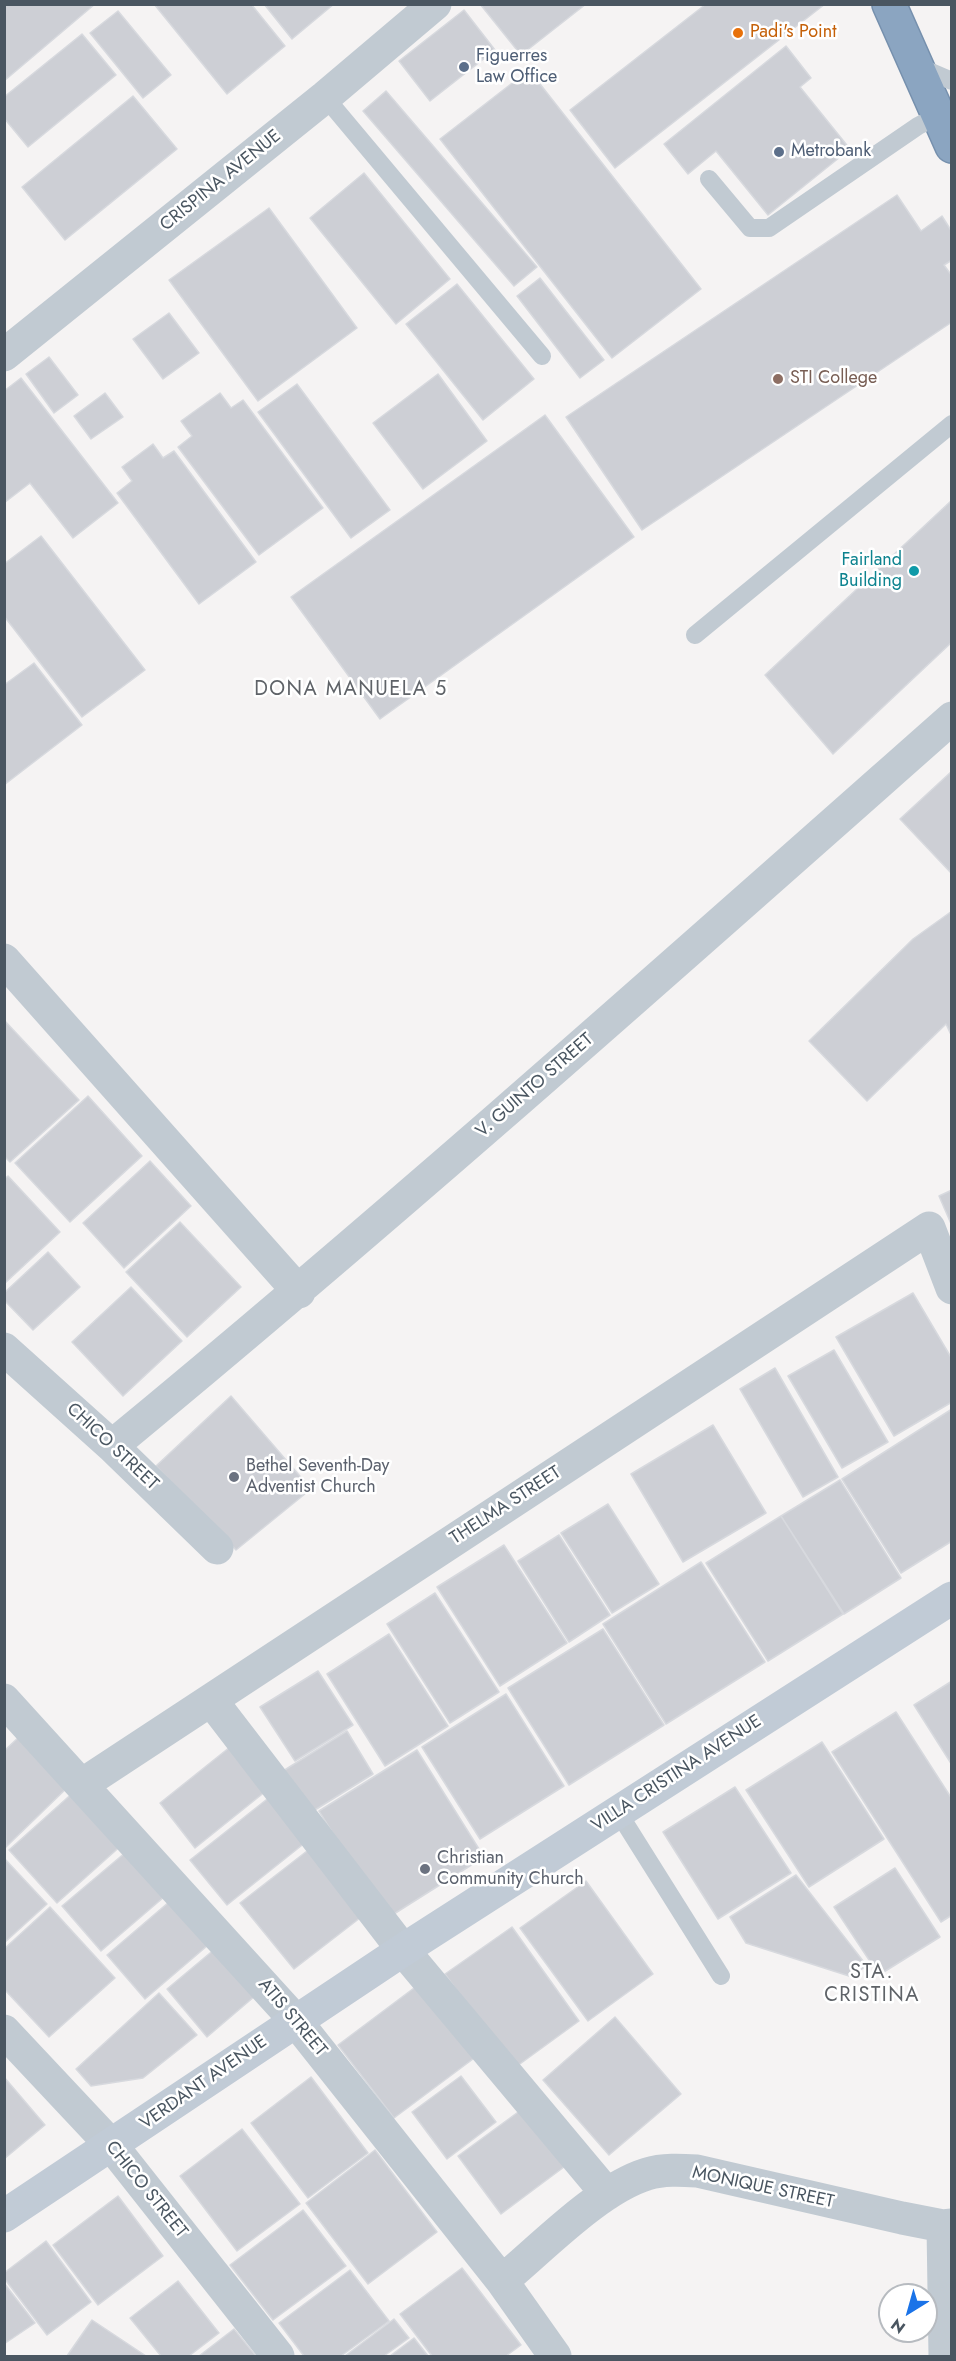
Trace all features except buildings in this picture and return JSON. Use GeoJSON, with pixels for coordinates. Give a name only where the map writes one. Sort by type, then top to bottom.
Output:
{"type":"FeatureCollection","features":[{"type":"Feature","properties":{"kind":"highway"},"geometry":{"type":"LineString","coordinates":[[889,4],[951,146]]}},
{"type":"Feature","properties":{"kind":"street","name":"CRISPINA AVENUE"},"geometry":{"type":"LineString","coordinates":[[4,355],[325,97],[435,4]]}},
{"type":"Feature","properties":{"kind":"street","name":"V. GUINTO STREET"},"geometry":{"type":"LineString","coordinates":[[112,1446],[299,1292],[551,1073],[951,718]]}},
{"type":"Feature","properties":{"kind":"street"},"geometry":{"type":"LineString","coordinates":[[4,960],[299,1292]]}},
{"type":"Feature","properties":{"kind":"street","name":"THELMA STREET"},"geometry":{"type":"LineString","coordinates":[[83,1784],[929,1228],[951,1288]]}},
{"type":"Feature","properties":{"kind":"street","name":"CHICO STREET"},"geometry":{"type":"LineString","coordinates":[[4,1349],[112,1446],[217,1548]]}},
{"type":"Feature","properties":{"kind":"street","name":"VILLA CRISTINA AVENUE"},"geometry":{"type":"LineString","coordinates":[[403,1950],[951,1598]]}},
{"type":"Feature","properties":{"kind":"street","name":"ATIS STREET"},"geometry":{"type":"LineString","coordinates":[[4,1700],[296,2020],[502,2281],[555,2356]]}},
{"type":"Feature","properties":{"kind":"street"},"geometry":{"type":"LineString","coordinates":[[211,1700],[403,1950],[607,2194]]}},
{"type":"Feature","properties":{"kind":"street","name":"VERDANT AVENUE"},"geometry":{"type":"LineString","coordinates":[[4,2216],[403,1950]]}},
{"type":"Feature","properties":{"kind":"street","name":"CHICO STREET"},"geometry":{"type":"LineString","coordinates":[[4,2031],[112,2146],[278,2356]]}},
{"type":"Feature","properties":{"kind":"street","name":"MONIQUE STREET"},"geometry":{"type":"LineString","coordinates":[[502,2281],[607,2194],[647,2173],[671,2170],[698,2171],[947,2225]]}},
{"type":"Feature","properties":{"kind":"street"},"geometry":{"type":"LineString","coordinates":[[945,2356],[947,2225]]}},
{"type":"Feature","properties":{"kind":"lane"},"geometry":{"type":"LineString","coordinates":[[917,66],[951,81]]}},
{"type":"Feature","properties":{"kind":"lane"},"geometry":{"type":"LineString","coordinates":[[325,97],[542,356]]}},
{"type":"Feature","properties":{"kind":"lane"},"geometry":{"type":"LineString","coordinates":[[710,179],[750,228],[769,228],[918,126],[939,116]]}},
{"type":"Feature","properties":{"kind":"lane"},"geometry":{"type":"LineString","coordinates":[[694,635],[951,424]]}},
{"type":"Feature","properties":{"kind":"lane"},"geometry":{"type":"LineString","coordinates":[[618,1812],[721,1976]]}},
{"type":"Feature","properties":{"kind":"place","name":"Padi's Point"},"geometry":{"type":"Point","coordinates":[738,33]}},
{"type":"Feature","properties":{"kind":"place","name":"Figuerres Law Office"},"geometry":{"type":"Point","coordinates":[464,67]}},
{"type":"Feature","properties":{"kind":"place","name":"Metrobank"},"geometry":{"type":"Point","coordinates":[779,152]}},
{"type":"Feature","properties":{"kind":"place","name":"STI College"},"geometry":{"type":"Point","coordinates":[778,379]}},
{"type":"Feature","properties":{"kind":"place","name":"Fairland Building"},"geometry":{"type":"Point","coordinates":[914,571]}},
{"type":"Feature","properties":{"kind":"place","name":"Bethel Seventh-Day Adventist Church"},"geometry":{"type":"Point","coordinates":[234,1477]}},
{"type":"Feature","properties":{"kind":"place","name":"Christian Community Church"},"geometry":{"type":"Point","coordinates":[425,1869]}},
{"type":"Feature","properties":{"kind":"district","name":"DONA MANUELA 5"},"geometry":{"type":"Point","coordinates":[351,690]}},
{"type":"Feature","properties":{"kind":"district","name":"STA. CRISTINA"},"geometry":{"type":"Point","coordinates":[872,1984]}}]}
